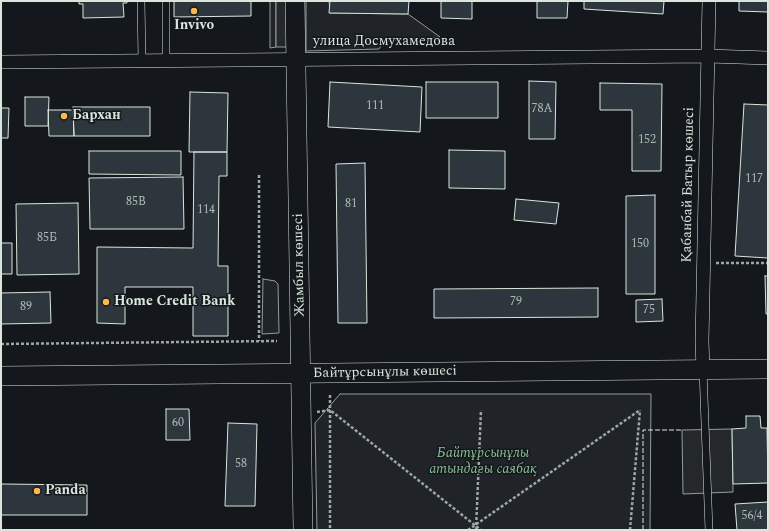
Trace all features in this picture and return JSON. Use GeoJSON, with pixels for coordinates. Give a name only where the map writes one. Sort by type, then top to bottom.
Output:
{"type":"FeatureCollection","features":[{"type":"Feature","properties":{"kind":"main road","name":"Жамбыл көшесі"},"geometry":{"type":"LineString","coordinates":[[295,1],[302,374],[303,530]]}},
{"type":"Feature","properties":{"kind":"main road","name":"Байтұрсынұлы көшесі"},"geometry":{"type":"LineString","coordinates":[[1,376],[768,369]]}},
{"type":"Feature","properties":{"kind":"street","name":"Қабанбай Батыр көшесі"},"geometry":{"type":"LineString","coordinates":[[703,370],[710,1]]}},
{"type":"Feature","properties":{"kind":"street","name":"улица Досмухамедова"},"geometry":{"type":"LineString","coordinates":[[1,62],[296,58],[708,56],[768,58]]}},
{"type":"Feature","properties":{"kind":"lane"},"geometry":{"type":"LineString","coordinates":[[141,1],[142,60]]}},
{"type":"Feature","properties":{"kind":"lane"},"geometry":{"type":"LineString","coordinates":[[166,1],[166,60]]}},
{"type":"Feature","properties":{"kind":"lane"},"geometry":{"type":"LineString","coordinates":[[703,370],[709,530]]}},
{"type":"Feature","properties":{"kind":"path"},"geometry":{"type":"LineString","coordinates":[[258,175],[259,341]]}},
{"type":"Feature","properties":{"kind":"path"},"geometry":{"type":"LineString","coordinates":[[704,263],[768,263]]}},
{"type":"Feature","properties":{"kind":"path"},"geometry":{"type":"LineString","coordinates":[[1,344],[277,341]]}},
{"type":"Feature","properties":{"kind":"path"},"geometry":{"type":"LineString","coordinates":[[330,395],[330,530]]}},
{"type":"Feature","properties":{"kind":"path"},"geometry":{"type":"LineString","coordinates":[[317,412],[330,410],[475,524],[480,530]]}},
{"type":"Feature","properties":{"kind":"path"},"geometry":{"type":"LineString","coordinates":[[476,530],[475,524],[481,410]]}},
{"type":"Feature","properties":{"kind":"path"},"geometry":{"type":"LineString","coordinates":[[468,530],[640,410],[630,530]]}},
{"type":"Feature","properties":{"kind":"green space"},"geometry":{"type":"Polygon","coordinates":[[[270,1],[276,1],[276,47],[270,48],[270,1]]]}},
{"type":"Feature","properties":{"kind":"green space"},"geometry":{"type":"Polygon","coordinates":[[[306,1],[329,1],[330,13],[408,14],[440,37],[384,41],[379,49],[306,51],[306,1]]]}},
{"type":"Feature","properties":{"kind":"green space"},"geometry":{"type":"Polygon","coordinates":[[[263,279],[275,281],[278,284],[279,333],[262,334],[263,279]]]}},
{"type":"Feature","properties":{"kind":"green space","name":"Байтұрсынұлы атындағы саябақ"},"geometry":{"type":"Polygon","coordinates":[[[340,394],[651,394],[650,530],[317,530],[315,423],[340,394]]]}},
{"type":"Feature","properties":{"kind":"shaded area"},"geometry":{"type":"Polygon","coordinates":[[[276,1],[295,1],[296,47],[276,47],[276,1]]]}},
{"type":"Feature","properties":{"kind":"shaded area"},"geometry":{"type":"Polygon","coordinates":[[[732,429],[733,492],[683,494],[682,430],[732,429]]]}},
{"type":"Feature","properties":{"kind":"building"},"geometry":{"type":"Polygon","coordinates":[[[79,1],[127,1],[127,3],[123,3],[124,17],[83,18],[83,4],[79,4],[79,1]]]}},
{"type":"Feature","properties":{"kind":"building"},"geometry":{"type":"Polygon","coordinates":[[[174,1],[251,1],[251,16],[174,17],[174,1]]]}},
{"type":"Feature","properties":{"kind":"building"},"geometry":{"type":"Polygon","coordinates":[[[330,1],[409,1],[408,14],[329,13],[330,1]]]}},
{"type":"Feature","properties":{"kind":"building"},"geometry":{"type":"Polygon","coordinates":[[[441,1],[472,1],[472,19],[441,18],[441,1]]]}},
{"type":"Feature","properties":{"kind":"building"},"geometry":{"type":"Polygon","coordinates":[[[537,1],[568,1],[567,18],[537,18],[537,1]]]}},
{"type":"Feature","properties":{"kind":"building"},"geometry":{"type":"Polygon","coordinates":[[[584,1],[664,1],[663,14],[584,9],[584,1]]]}},
{"type":"Feature","properties":{"kind":"building"},"geometry":{"type":"Polygon","coordinates":[[[739,1],[768,1],[768,12],[739,11],[739,1]]]}},
{"type":"Feature","properties":{"kind":"building"},"geometry":{"type":"Polygon","coordinates":[[[529,81],[556,82],[555,139],[529,139],[529,81]]]}},
{"type":"Feature","properties":{"kind":"building"},"geometry":{"type":"Polygon","coordinates":[[[330,82],[422,87],[420,132],[328,127],[330,82]]]}},
{"type":"Feature","properties":{"kind":"building"},"geometry":{"type":"Polygon","coordinates":[[[426,82],[498,82],[498,118],[426,118],[426,82]]]}},
{"type":"Feature","properties":{"kind":"building"},"geometry":{"type":"Polygon","coordinates":[[[600,83],[662,84],[661,171],[632,171],[632,110],[600,110],[600,83]]]}},
{"type":"Feature","properties":{"kind":"building"},"geometry":{"type":"Polygon","coordinates":[[[190,92],[228,93],[227,152],[189,152],[190,92]]]}},
{"type":"Feature","properties":{"kind":"building"},"geometry":{"type":"Polygon","coordinates":[[[25,97],[49,97],[48,126],[25,126],[25,97]]]}},
{"type":"Feature","properties":{"kind":"building"},"geometry":{"type":"Polygon","coordinates":[[[744,104],[768,105],[768,258],[735,256],[744,104]]]}},
{"type":"Feature","properties":{"kind":"building"},"geometry":{"type":"Polygon","coordinates":[[[73,107],[150,107],[150,136],[74,136],[73,107]]]}},
{"type":"Feature","properties":{"kind":"building"},"geometry":{"type":"Polygon","coordinates":[[[1,108],[9,108],[8,138],[1,138],[1,108]]]}},
{"type":"Feature","properties":{"kind":"building"},"geometry":{"type":"Polygon","coordinates":[[[48,110],[73,110],[74,136],[49,136],[48,110]]]}},
{"type":"Feature","properties":{"kind":"building"},"geometry":{"type":"Polygon","coordinates":[[[449,150],[505,151],[505,189],[449,188],[449,150]]]}},
{"type":"Feature","properties":{"kind":"building"},"geometry":{"type":"Polygon","coordinates":[[[89,151],[181,151],[181,175],[89,174],[89,151]]]}},
{"type":"Feature","properties":{"kind":"building"},"geometry":{"type":"Polygon","coordinates":[[[194,152],[227,152],[227,176],[219,176],[218,266],[228,266],[228,336],[193,336],[193,287],[125,287],[125,324],[97,323],[97,247],[193,248],[194,152]]]}},
{"type":"Feature","properties":{"kind":"building"},"geometry":{"type":"Polygon","coordinates":[[[365,163],[367,323],[338,323],[336,164],[365,163]]]}},
{"type":"Feature","properties":{"kind":"building"},"geometry":{"type":"Polygon","coordinates":[[[183,177],[184,229],[90,229],[89,178],[183,177]]]}},
{"type":"Feature","properties":{"kind":"building"},"geometry":{"type":"Polygon","coordinates":[[[655,195],[655,294],[626,294],[626,196],[655,195]]]}},
{"type":"Feature","properties":{"kind":"building"},"geometry":{"type":"Polygon","coordinates":[[[516,199],[559,203],[556,224],[514,220],[516,199]]]}},
{"type":"Feature","properties":{"kind":"building"},"geometry":{"type":"Polygon","coordinates":[[[78,203],[79,274],[17,275],[16,204],[78,203]]]}},
{"type":"Feature","properties":{"kind":"building"},"geometry":{"type":"Polygon","coordinates":[[[1,243],[12,243],[12,274],[1,274],[1,243]]]}},
{"type":"Feature","properties":{"kind":"building"},"geometry":{"type":"Polygon","coordinates":[[[765,276],[768,276],[768,314],[766,314],[765,276]]]}},
{"type":"Feature","properties":{"kind":"building"},"geometry":{"type":"Polygon","coordinates":[[[598,288],[598,317],[434,318],[434,289],[598,288]]]}},
{"type":"Feature","properties":{"kind":"building"},"geometry":{"type":"Polygon","coordinates":[[[50,292],[51,323],[1,324],[1,293],[50,292]]]}},
{"type":"Feature","properties":{"kind":"building"},"geometry":{"type":"Polygon","coordinates":[[[662,299],[663,321],[636,322],[636,300],[662,299]]]}},
{"type":"Feature","properties":{"kind":"building"},"geometry":{"type":"Polygon","coordinates":[[[166,409],[189,409],[190,440],[166,440],[166,409]]]}},
{"type":"Feature","properties":{"kind":"building"},"geometry":{"type":"Polygon","coordinates":[[[746,416],[760,416],[761,428],[767,428],[768,483],[733,484],[732,429],[746,428],[746,416]]]}},
{"type":"Feature","properties":{"kind":"building"},"geometry":{"type":"Polygon","coordinates":[[[228,423],[257,424],[255,506],[225,506],[228,423]]]}},
{"type":"Feature","properties":{"kind":"building"},"geometry":{"type":"Polygon","coordinates":[[[1,484],[87,485],[87,515],[1,515],[1,484]]]}},
{"type":"Feature","properties":{"kind":"building"},"geometry":{"type":"Polygon","coordinates":[[[768,502],[768,530],[737,530],[735,504],[768,502]]]}},
{"type":"Feature","properties":{"kind":"fence"},"geometry":{"type":"LineString","coordinates":[[643,530],[643,430],[682,430]]}},
{"type":"Feature","properties":{"kind":"place","name":"Invivo"},"geometry":{"type":"Point","coordinates":[194,11]}},
{"type":"Feature","properties":{"kind":"place","name":"Бархан"},"geometry":{"type":"Point","coordinates":[64,116]}},
{"type":"Feature","properties":{"kind":"place","name":"Home Credit Bank"},"geometry":{"type":"Point","coordinates":[106,302]}},
{"type":"Feature","properties":{"kind":"place","name":"Panda"},"geometry":{"type":"Point","coordinates":[37,491]}}]}
